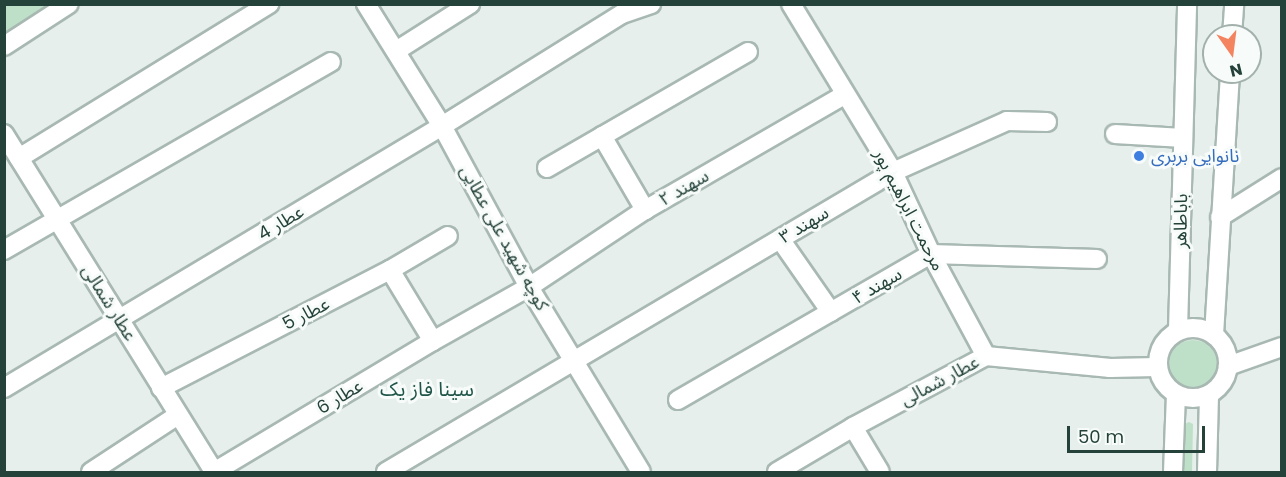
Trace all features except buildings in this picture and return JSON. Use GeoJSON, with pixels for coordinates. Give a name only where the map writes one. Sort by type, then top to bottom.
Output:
{"type":"FeatureCollection","features":[{"type":"Feature","properties":{"kind":"street"},"geometry":{"type":"LineString","coordinates":[[4,46],[69,4]]}},
{"type":"Feature","properties":{"kind":"street"},"geometry":{"type":"LineString","coordinates":[[19,158],[269,4]]}},
{"type":"Feature","properties":{"kind":"street","name":"کوچه شهید علی عطایی"},"geometry":{"type":"LineString","coordinates":[[366,4],[442,126],[529,287],[641,472]]}},
{"type":"Feature","properties":{"kind":"street"},"geometry":{"type":"LineString","coordinates":[[396,51],[470,4]]}},
{"type":"Feature","properties":{"kind":"street","name":"عطار 4"},"geometry":{"type":"LineString","coordinates":[[4,388],[442,126],[619,9],[651,4]]}},
{"type":"Feature","properties":{"kind":"street","name":"مرحمت ابراهیم پور"},"geometry":{"type":"LineString","coordinates":[[791,4],[844,95],[893,172],[931,254],[986,356]]}},
{"type":"Feature","properties":{"kind":"street","name":"باباطاهر"},"geometry":{"type":"LineString","coordinates":[[1178,330],[1187,4]]}},
{"type":"Feature","properties":{"kind":"street"},"geometry":{"type":"LineString","coordinates":[[1233,24],[1234,4]]}},
{"type":"Feature","properties":{"kind":"street"},"geometry":{"type":"LineString","coordinates":[[547,168],[748,52]]}},
{"type":"Feature","properties":{"kind":"street"},"geometry":{"type":"LineString","coordinates":[[4,250],[331,62]]}},
{"type":"Feature","properties":{"kind":"street"},"geometry":{"type":"LineString","coordinates":[[1214,334],[1229,84]]}},
{"type":"Feature","properties":{"kind":"street","name":"سهند ۲"},"geometry":{"type":"LineString","coordinates":[[529,287],[645,210],[844,95]]}},
{"type":"Feature","properties":{"kind":"street","name":"سهند ۳"},"geometry":{"type":"LineString","coordinates":[[386,472],[893,172],[1007,121],[1047,122]]}},
{"type":"Feature","properties":{"kind":"street","name":"عطار شمالی"},"geometry":{"type":"LineString","coordinates":[[4,134],[214,472]]}},
{"type":"Feature","properties":{"kind":"street"},"geometry":{"type":"LineString","coordinates":[[1115,134],[1183,138]]}},
{"type":"Feature","properties":{"kind":"street"},"geometry":{"type":"LineString","coordinates":[[602,136],[645,210]]}},
{"type":"Feature","properties":{"kind":"street"},"geometry":{"type":"LineString","coordinates":[[1220,217],[1281,178]]}},
{"type":"Feature","properties":{"kind":"street","name":"عطار 5"},"geometry":{"type":"LineString","coordinates":[[161,388],[390,270],[448,236]]}},
{"type":"Feature","properties":{"kind":"street"},"geometry":{"type":"LineString","coordinates":[[780,239],[831,312]]}},
{"type":"Feature","properties":{"kind":"street"},"geometry":{"type":"LineString","coordinates":[[931,254],[1097,259]]}},
{"type":"Feature","properties":{"kind":"street","name":"سهند ۴"},"geometry":{"type":"LineString","coordinates":[[678,400],[931,254]]}},
{"type":"Feature","properties":{"kind":"street"},"geometry":{"type":"LineString","coordinates":[[390,270],[433,341]]}},
{"type":"Feature","properties":{"kind":"street","name":"عطار 6"},"geometry":{"type":"LineString","coordinates":[[214,472],[433,341],[529,287]]}},
{"type":"Feature","properties":{"kind":"street"},"geometry":{"type":"LineString","coordinates":[[1192,327],[1214,334],[1223,343],[1228,366],[1225,378],[1209,395],[1198,398],[1176,394],[1160,378],[1157,367],[1162,345],[1178,330],[1192,327]]}},
{"type":"Feature","properties":{"kind":"street"},"geometry":{"type":"LineString","coordinates":[[1228,366],[1281,347]]}},
{"type":"Feature","properties":{"kind":"street","name":"عطار شمالی"},"geometry":{"type":"LineString","coordinates":[[777,472],[853,427],[986,356],[1110,368],[1157,367]]}},
{"type":"Feature","properties":{"kind":"street"},"geometry":{"type":"LineString","coordinates":[[1173,472],[1176,394]]}},
{"type":"Feature","properties":{"kind":"street"},"geometry":{"type":"LineString","coordinates":[[1207,472],[1209,395]]}},
{"type":"Feature","properties":{"kind":"street"},"geometry":{"type":"LineString","coordinates":[[91,472],[178,416]]}},
{"type":"Feature","properties":{"kind":"street"},"geometry":{"type":"LineString","coordinates":[[853,427],[880,472]]}},
{"type":"Feature","properties":{"kind":"green space"},"geometry":{"type":"Polygon","coordinates":[[[54,5],[5,35],[4,6],[54,5]]]}},
{"type":"Feature","properties":{"kind":"green space"},"geometry":{"type":"Polygon","coordinates":[[[1193,340],[1210,347],[1217,364],[1210,381],[1193,388],[1176,381],[1169,364],[1176,347],[1193,340]]]}},
{"type":"Feature","properties":{"kind":"green space"},"geometry":{"type":"Polygon","coordinates":[[[1189,422],[1193,424],[1192,472],[1179,472],[1182,425],[1189,422]]]}},
{"type":"Feature","properties":{"kind":"place","name":"نانوایی بربری"},"geometry":{"type":"Point","coordinates":[1139,156]}},
{"type":"Feature","properties":{"kind":"district","name":"سینا فاز یک"},"geometry":{"type":"Point","coordinates":[427,389]}}]}
